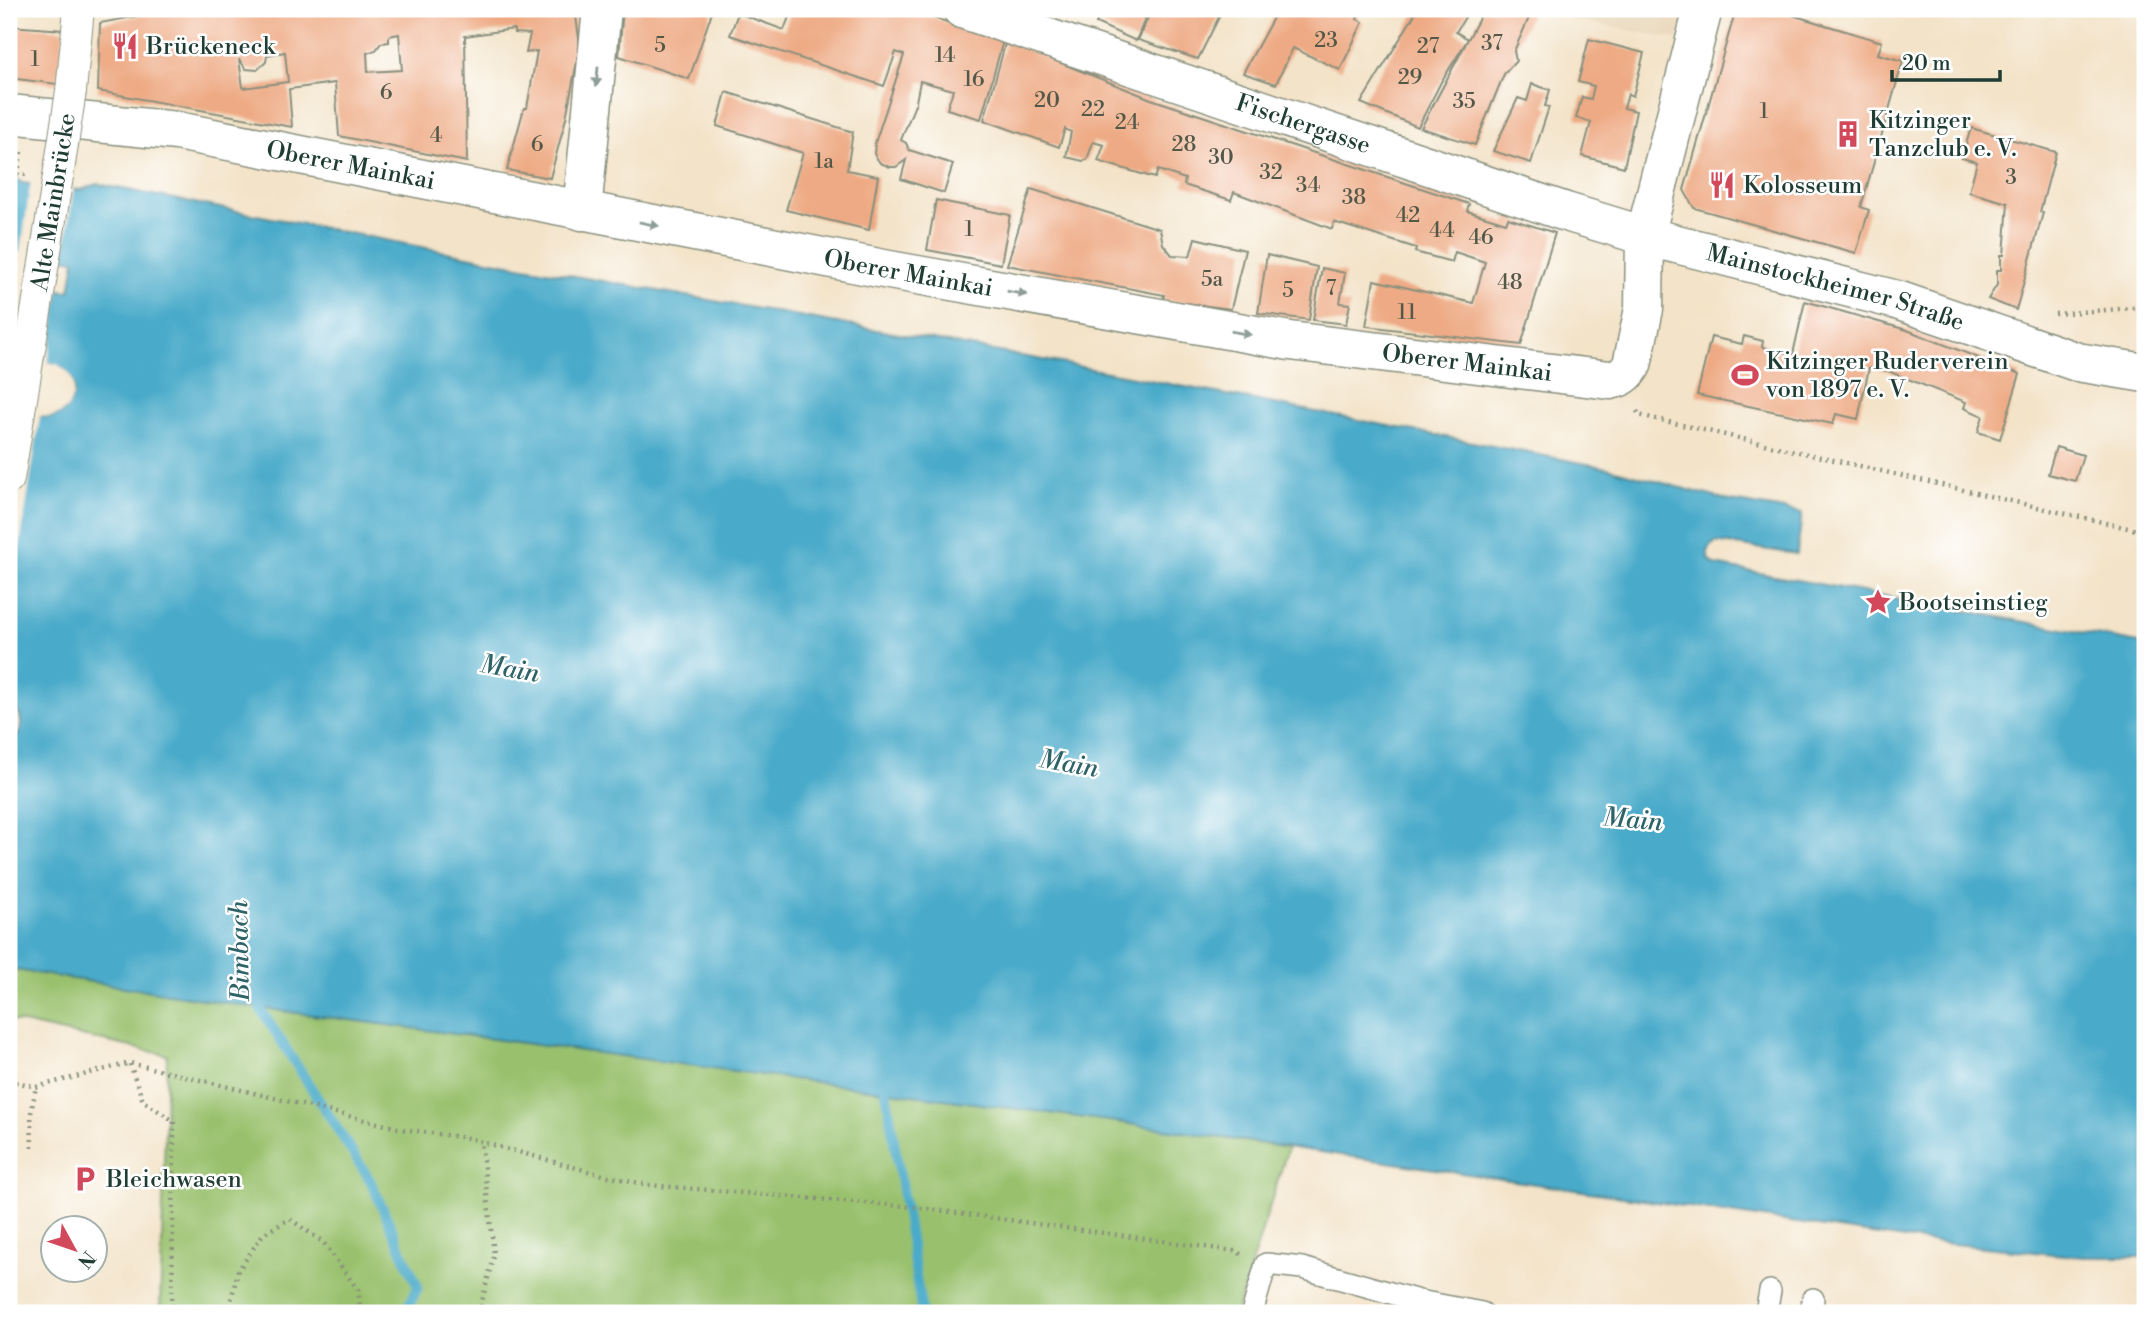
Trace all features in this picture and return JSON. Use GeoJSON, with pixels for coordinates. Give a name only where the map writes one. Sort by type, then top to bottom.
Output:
{"type":"FeatureCollection","features":[{"type":"Feature","properties":{"kind":"street","name":"Alte Mainbrücke"},"geometry":{"type":"LineString","coordinates":[[9,478],[79,9]]}},
{"type":"Feature","properties":{"kind":"street"},"geometry":{"type":"LineString","coordinates":[[582,211],[602,9]]}},
{"type":"Feature","properties":{"kind":"street","name":"Fischergasse"},"geometry":{"type":"LineString","coordinates":[[962,9],[1566,212],[1645,236]]}},
{"type":"Feature","properties":{"kind":"street"},"geometry":{"type":"LineString","coordinates":[[1620,378],[1632,365],[1644,309],[1645,236],[1703,9]]}},
{"type":"Feature","properties":{"kind":"street","name":"Oberer Mainkai"},"geometry":{"type":"LineString","coordinates":[[9,114],[63,105],[177,131],[582,211],[889,270],[1290,341],[1610,380],[1620,378]]}},
{"type":"Feature","properties":{"kind":"street","name":"Mainstockheimer Straße"},"geometry":{"type":"LineString","coordinates":[[1645,236],[1897,300],[2077,362],[2145,373]]}},
{"type":"Feature","properties":{"kind":"lane"},"geometry":{"type":"LineString","coordinates":[[1252,1313],[1266,1264],[1302,1268],[1419,1301],[1482,1313]]}},
{"type":"Feature","properties":{"kind":"lane"},"geometry":{"type":"LineString","coordinates":[[1766,1313],[1770,1291]]}},
{"type":"Feature","properties":{"kind":"path"},"geometry":{"type":"LineString","coordinates":[[1620,378],[1639,415],[2145,532]]}},
{"type":"Feature","properties":{"kind":"path"},"geometry":{"type":"LineString","coordinates":[[130,1063],[143,1101],[174,1121],[172,1313]]}},
{"type":"Feature","properties":{"kind":"path"},"geometry":{"type":"LineString","coordinates":[[9,1080],[37,1087],[130,1063],[402,1129],[467,1138],[648,1185],[914,1207],[1234,1251],[1266,1264]]}},
{"type":"Feature","properties":{"kind":"path"},"geometry":{"type":"LineString","coordinates":[[32,1148],[31,1113],[37,1087]]}},
{"type":"Feature","properties":{"kind":"path"},"geometry":{"type":"LineString","coordinates":[[479,1313],[494,1254],[481,1142]]}},
{"type":"Feature","properties":{"kind":"path"},"geometry":{"type":"LineString","coordinates":[[173,1306],[228,1312],[238,1271],[263,1234],[290,1219],[323,1242],[358,1290],[361,1313]]}},
{"type":"Feature","properties":{"kind":"shaded area"},"geometry":{"type":"Polygon","coordinates":[[[1538,9],[1685,9],[1678,39],[1558,17],[1538,9]]]}},
{"type":"Feature","properties":{"kind":"green space"},"geometry":{"type":"Polygon","coordinates":[[[9,969],[260,1008],[1124,1123],[1288,1148],[1236,1313],[160,1313],[167,1055],[9,1020],[9,969]]]}},
{"type":"Feature","properties":{"kind":"water","name":"Main"},"geometry":{"type":"Polygon","coordinates":[[[9,168],[13,169],[15,177],[22,183],[81,190],[97,184],[519,266],[1066,364],[1608,468],[1726,500],[1802,513],[1797,554],[1715,542],[1708,550],[1708,558],[1715,565],[2145,644],[2145,1257],[2085,1257],[1912,1240],[1124,1123],[260,1008],[9,969],[9,746],[18,735],[21,723],[18,711],[9,699],[9,411],[41,417],[60,414],[70,403],[73,387],[68,372],[61,367],[9,355],[9,283],[70,291],[75,260],[21,252],[9,255],[9,168]]]}},
{"type":"Feature","properties":{"kind":"pier"},"geometry":{"type":"Polygon","coordinates":[[[31,180],[74,186],[63,261],[21,255],[9,259],[9,255],[21,251],[31,180]]]}},
{"type":"Feature","properties":{"kind":"pier"},"geometry":{"type":"Polygon","coordinates":[[[9,279],[17,283],[59,286],[48,362],[59,365],[68,372],[73,381],[73,395],[69,406],[60,414],[40,416],[9,616],[9,408],[50,414],[59,411],[70,394],[70,382],[58,368],[9,359],[9,329],[16,287],[9,283],[9,279]]]}},
{"type":"Feature","properties":{"kind":"building"},"geometry":{"type":"Polygon","coordinates":[[[176,9],[575,9],[580,46],[566,118],[550,178],[507,170],[524,108],[527,108],[537,51],[526,53],[530,34],[514,33],[514,29],[465,36],[467,162],[339,136],[335,83],[289,89],[292,127],[98,91],[100,23],[176,9]],[[399,34],[389,36],[389,42],[381,43],[376,50],[367,53],[368,72],[402,70],[399,34]],[[285,52],[267,55],[266,62],[257,70],[246,69],[239,59],[243,88],[288,82],[285,52]]]}},
{"type":"Feature","properties":{"kind":"building"},"geometry":{"type":"Polygon","coordinates":[[[623,9],[713,9],[689,79],[619,56],[623,9]]]}},
{"type":"Feature","properties":{"kind":"building"},"geometry":{"type":"Polygon","coordinates":[[[792,9],[907,9],[1003,41],[981,119],[947,109],[953,90],[920,81],[916,102],[901,140],[909,150],[953,164],[944,193],[901,179],[906,160],[896,167],[890,167],[880,163],[874,154],[875,143],[904,55],[896,52],[884,86],[730,35],[738,13],[784,30],[792,9]]]}},
{"type":"Feature","properties":{"kind":"building"},"geometry":{"type":"Polygon","coordinates":[[[1103,9],[1149,9],[1136,41],[1096,23],[1103,9]]]}},
{"type":"Feature","properties":{"kind":"building"},"geometry":{"type":"Polygon","coordinates":[[[1152,9],[1201,9],[1220,15],[1198,59],[1138,40],[1152,9]]]}},
{"type":"Feature","properties":{"kind":"building"},"geometry":{"type":"Polygon","coordinates":[[[1254,9],[1361,9],[1357,19],[1363,22],[1340,70],[1293,48],[1276,84],[1243,73],[1273,18],[1254,9]]]}},
{"type":"Feature","properties":{"kind":"building"},"geometry":{"type":"Polygon","coordinates":[[[1418,9],[1470,9],[1456,32],[1468,39],[1441,82],[1418,127],[1361,103],[1418,9]]]}},
{"type":"Feature","properties":{"kind":"building"},"geometry":{"type":"Polygon","coordinates":[[[1484,9],[1533,9],[1514,51],[1516,61],[1504,74],[1475,145],[1421,128],[1484,9]]]}},
{"type":"Feature","properties":{"kind":"building"},"geometry":{"type":"Polygon","coordinates":[[[1736,9],[1783,9],[1782,12],[1882,42],[1878,54],[1903,61],[1861,207],[1869,210],[1856,253],[1694,208],[1684,190],[1736,9]]]}},
{"type":"Feature","properties":{"kind":"building"},"geometry":{"type":"Polygon","coordinates":[[[9,26],[64,30],[57,84],[9,78],[9,26]]]}},
{"type":"Feature","properties":{"kind":"building"},"geometry":{"type":"Polygon","coordinates":[[[1589,39],[1644,53],[1633,96],[1628,94],[1624,108],[1636,111],[1624,167],[1582,156],[1591,122],[1576,118],[1582,97],[1591,99],[1594,86],[1578,82],[1589,39]]]}},
{"type":"Feature","properties":{"kind":"building"},"geometry":{"type":"Polygon","coordinates":[[[1006,41],[1151,99],[1469,204],[1467,211],[1506,223],[1508,218],[1555,233],[1521,345],[1366,326],[1374,280],[1473,303],[1485,262],[1455,252],[1452,262],[1415,252],[1416,248],[1334,222],[1332,229],[1234,192],[1231,200],[1184,185],[1185,179],[1158,170],[1155,178],[1098,161],[1104,145],[1093,142],[1087,160],[1066,157],[1071,132],[1065,129],[1059,147],[984,120],[1006,41]]]}},
{"type":"Feature","properties":{"kind":"building"},"geometry":{"type":"Polygon","coordinates":[[[1532,84],[1550,90],[1545,106],[1549,107],[1531,163],[1493,151],[1518,98],[1527,101],[1532,84]]]}},
{"type":"Feature","properties":{"kind":"building"},"geometry":{"type":"Polygon","coordinates":[[[726,92],[853,132],[847,170],[878,176],[869,230],[786,210],[803,153],[717,126],[726,92]]]}},
{"type":"Feature","properties":{"kind":"building"},"geometry":{"type":"Polygon","coordinates":[[[1971,128],[2056,152],[2040,212],[2043,213],[2016,310],[1988,299],[1997,285],[1997,270],[2001,270],[2008,203],[1969,192],[1977,162],[1962,158],[1971,128]]]}},
{"type":"Feature","properties":{"kind":"building"},"geometry":{"type":"Polygon","coordinates":[[[1031,189],[1160,229],[1163,244],[1172,255],[1190,256],[1195,238],[1245,250],[1231,309],[1163,300],[1164,295],[1007,265],[1031,189]]]}},
{"type":"Feature","properties":{"kind":"building"},"geometry":{"type":"Polygon","coordinates":[[[936,200],[1010,215],[1001,264],[927,250],[936,200]]]}},
{"type":"Feature","properties":{"kind":"building"},"geometry":{"type":"Polygon","coordinates":[[[1267,255],[1317,267],[1309,320],[1258,313],[1267,255]]]}},
{"type":"Feature","properties":{"kind":"building"},"geometry":{"type":"Polygon","coordinates":[[[1322,268],[1345,273],[1340,303],[1350,304],[1346,324],[1313,320],[1322,268]]]}},
{"type":"Feature","properties":{"kind":"building"},"geometry":{"type":"Polygon","coordinates":[[[1805,301],[1907,330],[2020,374],[2000,439],[1978,432],[1983,416],[1964,408],[1966,402],[1888,371],[1869,368],[1858,419],[1836,414],[1833,424],[1697,395],[1711,337],[1742,344],[1744,336],[1763,341],[1762,347],[1793,354],[1805,301]]]}},
{"type":"Feature","properties":{"kind":"building"},"geometry":{"type":"Polygon","coordinates":[[[2056,447],[2083,455],[2075,481],[2048,474],[2056,447]]]}},
{"type":"Feature","properties":{"kind":"waterway","name":"Bimbach"},"geometry":{"type":"LineString","coordinates":[[260,994],[260,1008],[370,1180],[418,1287],[405,1313]]}},
{"type":"Feature","properties":{"kind":"waterway"},"geometry":{"type":"LineString","coordinates":[[886,1091],[922,1313]]}},
{"type":"Feature","properties":{"kind":"place","name":"Brückeneck"},"geometry":{"type":"Point","coordinates":[125,46]}},
{"type":"Feature","properties":{"kind":"place","name":"Kitzinger Tanzclub e. V."},"geometry":{"type":"Point","coordinates":[1848,134]}},
{"type":"Feature","properties":{"kind":"place","name":"Kolosseum"},"geometry":{"type":"Point","coordinates":[1722,185]}},
{"type":"Feature","properties":{"kind":"place","name":"Kitzinger Ruderverein von 1897 e. V."},"geometry":{"type":"Point","coordinates":[1745,375]}},
{"type":"Feature","properties":{"kind":"place","name":"Bootseinstieg"},"geometry":{"type":"Point","coordinates":[1878,602]}},
{"type":"Feature","properties":{"kind":"place","name":"Bleichwasen"},"geometry":{"type":"Point","coordinates":[85,1179]}}]}
